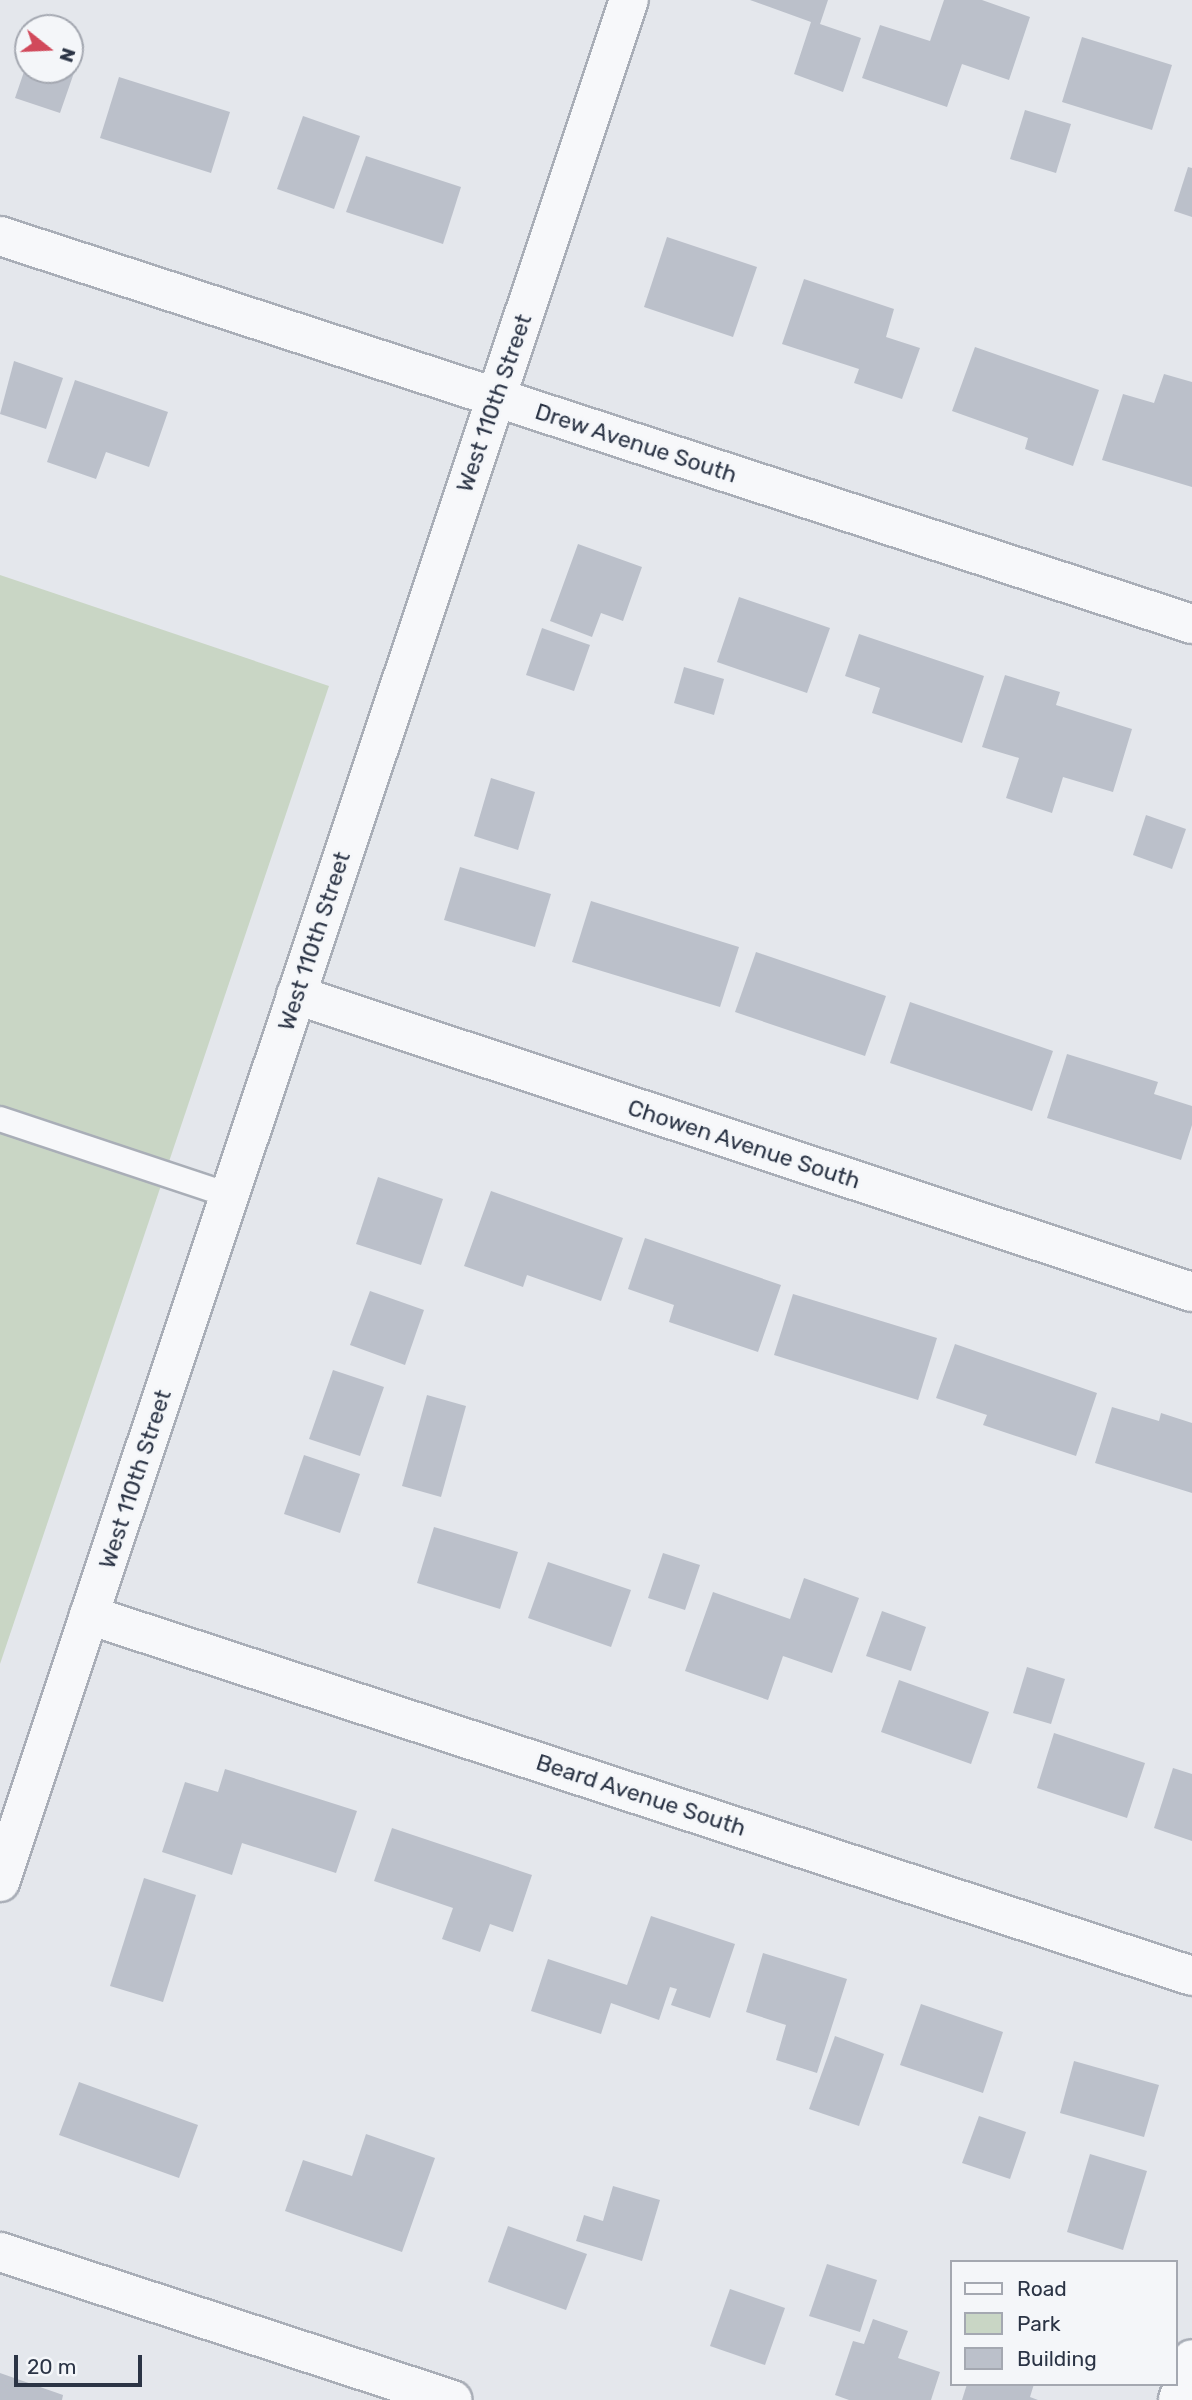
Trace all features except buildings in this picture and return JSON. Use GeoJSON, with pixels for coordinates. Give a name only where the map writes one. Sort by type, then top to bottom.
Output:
{"type":"FeatureCollection","features":[{"type":"Feature","properties":{"kind":"street","name":"West 110th Street"},"geometry":{"type":"LineString","coordinates":[[0,1882],[629,0]]}},
{"type":"Feature","properties":{"kind":"street","name":"Drew Avenue South"},"geometry":{"type":"LineString","coordinates":[[0,236],[1192,624]]}},
{"type":"Feature","properties":{"kind":"street","name":"Chowen Avenue South"},"geometry":{"type":"LineString","coordinates":[[296,995],[1192,1292]]}},
{"type":"Feature","properties":{"kind":"street","name":"Beard Avenue South"},"geometry":{"type":"LineString","coordinates":[[89,1615],[1192,1976]]}},
{"type":"Feature","properties":{"kind":"street"},"geometry":{"type":"LineString","coordinates":[[0,2252],[452,2400]]}},
{"type":"Feature","properties":{"kind":"street"},"geometry":{"type":"LineString","coordinates":[[1178,2400],[1192,2359]]}},
{"type":"Feature","properties":{"kind":"lane"},"geometry":{"type":"LineString","coordinates":[[0,1119],[229,1195]]}},
{"type":"Feature","properties":{"kind":"green space"},"geometry":{"type":"Polygon","coordinates":[[[0,575],[329,686],[0,1664],[0,575]]]}}]}
